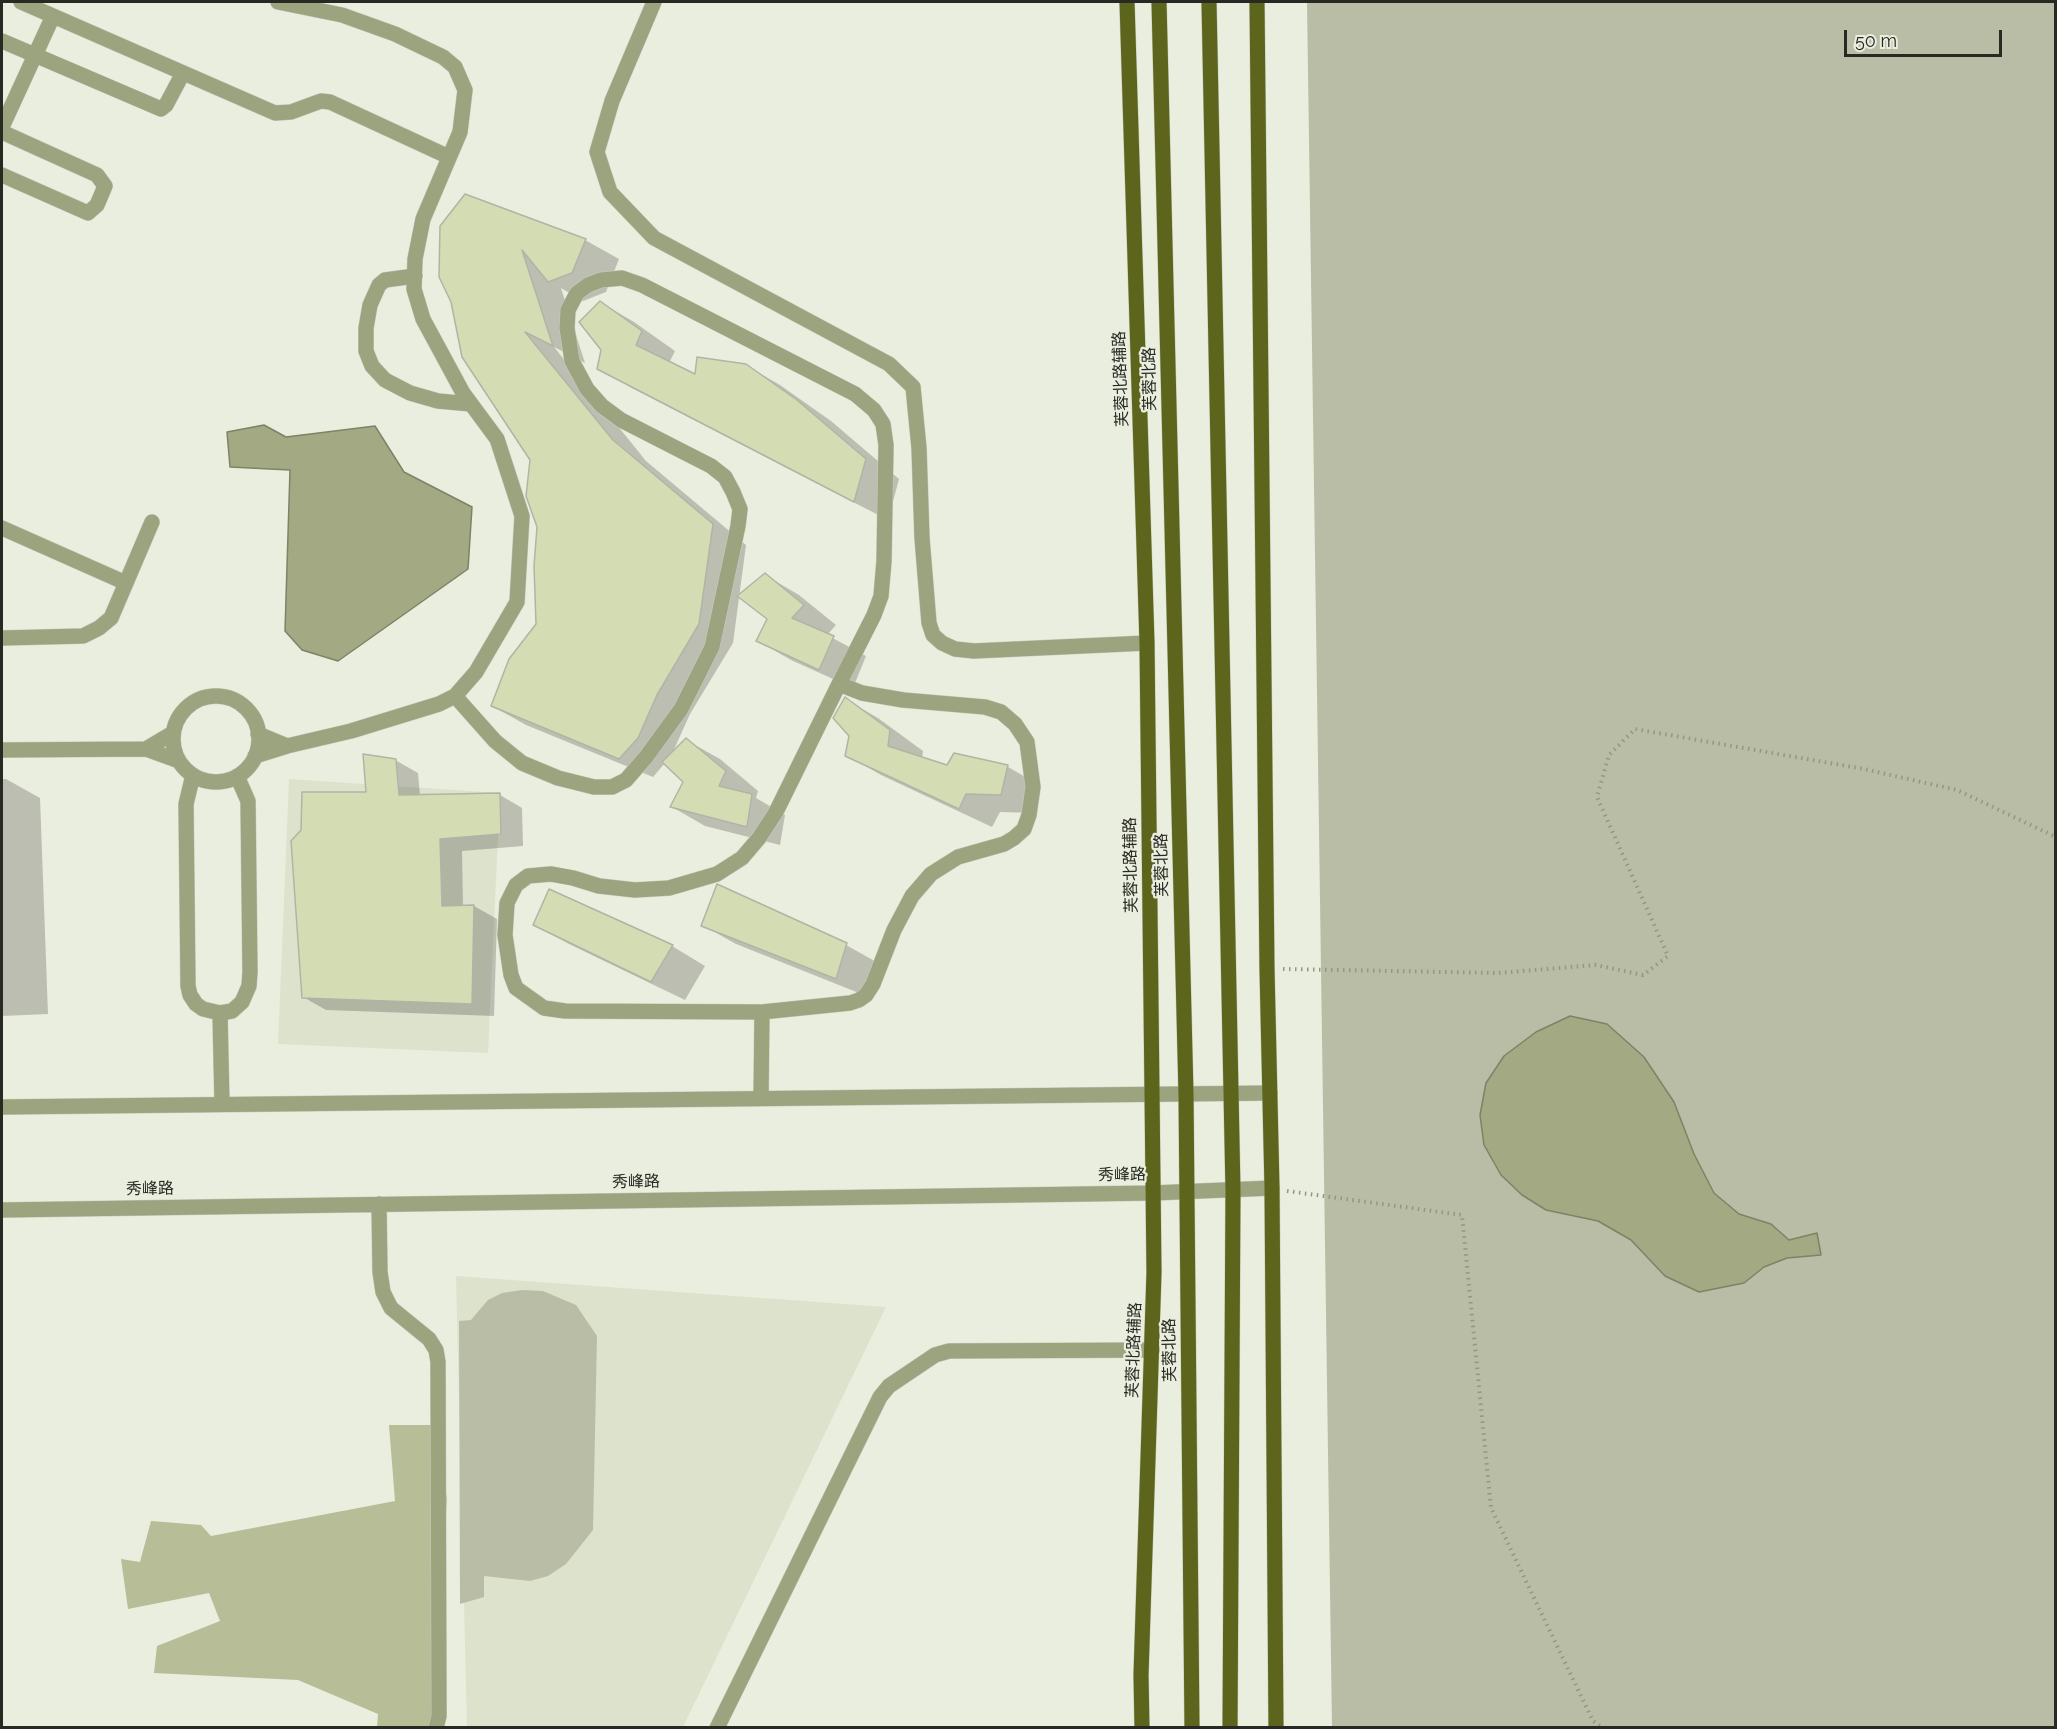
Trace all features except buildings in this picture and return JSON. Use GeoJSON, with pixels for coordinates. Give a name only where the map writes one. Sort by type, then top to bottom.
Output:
{"type":"FeatureCollection","features":[{"type":"Feature","properties":{"kind":"main road","name":"芙蓉北路辅路"},"geometry":{"type":"LineString","coordinates":[[1127,2],[1147,644],[1154,1193],[1152,1350],[1141,1664],[1142,1728]]}},
{"type":"Feature","properties":{"kind":"main road","name":"芙蓉北路"},"geometry":{"type":"LineString","coordinates":[[1159,2],[1186,1094],[1191,1728]]}},
{"type":"Feature","properties":{"kind":"main road"},"geometry":{"type":"LineString","coordinates":[[1209,2],[1233,1190],[1230,1728]]}},
{"type":"Feature","properties":{"kind":"main road"},"geometry":{"type":"LineString","coordinates":[[1257,2],[1267,969],[1272,1188],[1276,1728]]}},
{"type":"Feature","properties":{"kind":"street"},"geometry":{"type":"LineString","coordinates":[[21,2],[275,112],[291,112],[321,101],[330,102],[449,157]]}},
{"type":"Feature","properties":{"kind":"street"},"geometry":{"type":"LineString","coordinates":[[255,756],[351,731],[439,704],[455,696],[476,672],[517,602],[522,516],[497,439],[463,393],[423,319],[414,289],[415,259],[423,219],[460,132],[465,90],[456,67],[443,57],[395,34],[299,3],[279,2]]}},
{"type":"Feature","properties":{"kind":"street"},"geometry":{"type":"LineString","coordinates":[[654,2],[612,101],[597,152],[610,192],[654,238],[890,364],[913,387],[919,448],[922,538],[929,623],[933,635],[942,643],[955,649],[974,651],[1147,644]]}},
{"type":"Feature","properties":{"kind":"street"},"geometry":{"type":"LineString","coordinates":[[2,175],[88,213],[97,205],[105,186],[98,175],[2,130],[53,16]]}},
{"type":"Feature","properties":{"kind":"street"},"geometry":{"type":"LineString","coordinates":[[2,41],[161,109],[166,105],[183,73]]}},
{"type":"Feature","properties":{"kind":"street"},"geometry":{"type":"LineString","coordinates":[[415,276],[386,280],[379,285],[370,305],[366,328],[366,351],[372,366],[385,380],[410,393],[438,401],[471,404]]}},
{"type":"Feature","properties":{"kind":"street"},"geometry":{"type":"LineString","coordinates":[[455,696],[495,741],[522,763],[558,778],[594,787],[612,787],[626,780],[681,708],[712,647],[738,526],[740,509],[733,492],[725,477],[711,466],[621,420],[602,406],[587,389],[572,361],[567,328],[568,310],[577,293],[601,280],[622,278],[642,285],[855,394],[874,410],[883,424],[886,445],[884,561],[881,596],[874,615],[839,684],[776,812],[742,858],[717,874],[669,888],[634,890],[599,886],[551,874],[528,876],[516,885],[507,903],[505,936],[511,975],[516,988],[544,1008],[565,1011],[762,1012],[850,1003],[866,995],[873,984],[894,930],[912,896],[931,874],[958,857],[1004,844],[1024,829],[1029,815],[1033,787],[1027,742],[1015,724],[1001,712],[985,707],[862,693],[839,684]]}},
{"type":"Feature","properties":{"kind":"street"},"geometry":{"type":"LineString","coordinates":[[2,638],[83,636],[99,628],[111,618],[152,522]]}},
{"type":"Feature","properties":{"kind":"street"},"geometry":{"type":"LineString","coordinates":[[2,528],[126,584]]}},
{"type":"Feature","properties":{"kind":"street"},"geometry":{"type":"LineString","coordinates":[[2,750],[146,749],[179,761],[194,775],[212,782],[227,780],[247,769],[255,756],[258,734],[254,719],[244,707],[231,699],[216,697],[201,699],[188,707],[178,719],[173,733],[174,748],[179,761]]}},
{"type":"Feature","properties":{"kind":"street"},"geometry":{"type":"LineString","coordinates":[[146,749],[173,733]]}},
{"type":"Feature","properties":{"kind":"street"},"geometry":{"type":"LineString","coordinates":[[258,734],[287,746]]}},
{"type":"Feature","properties":{"kind":"street"},"geometry":{"type":"LineString","coordinates":[[194,775],[186,804],[188,986],[190,996],[196,1004],[203,1009],[220,1013],[232,1011],[242,1002],[249,986],[248,801],[237,776]]}},
{"type":"Feature","properties":{"kind":"street"},"geometry":{"type":"LineString","coordinates":[[761,1098],[762,1012]]}},
{"type":"Feature","properties":{"kind":"street"},"geometry":{"type":"LineString","coordinates":[[220,1013],[222,1104]]}},
{"type":"Feature","properties":{"kind":"street"},"geometry":{"type":"LineString","coordinates":[[2,1107],[1270,1093]]}},
{"type":"Feature","properties":{"kind":"street","name":"秀峰路"},"geometry":{"type":"LineString","coordinates":[[2,1210],[1154,1193],[1272,1188]]}},
{"type":"Feature","properties":{"kind":"street"},"geometry":{"type":"LineString","coordinates":[[379,1203],[380,1272],[383,1293],[391,1308],[429,1339],[436,1350],[438,1362],[439,1716],[436,1728]]}},
{"type":"Feature","properties":{"kind":"street"},"geometry":{"type":"LineString","coordinates":[[717,1728],[880,1397],[889,1386],[935,1355],[950,1351],[1152,1350]]}},
{"type":"Feature","properties":{"kind":"path"},"geometry":{"type":"LineString","coordinates":[[1267,969],[1498,973],[1596,965],[1643,975],[1668,956],[1597,797],[1609,755],[1635,729],[1864,769],[1957,790],[2055,837]]}},
{"type":"Feature","properties":{"kind":"path"},"geometry":{"type":"LineString","coordinates":[[1272,1188],[1462,1215],[1491,1508],[1593,1721],[1604,1728]]}},
{"type":"Feature","properties":{"kind":"shaded area"},"geometry":{"type":"Polygon","coordinates":[[[1307,2],[2055,2],[2055,1727],[1332,1727],[1307,2]]]}},
{"type":"Feature","properties":{"kind":"shaded area"},"geometry":{"type":"Polygon","coordinates":[[[264,425],[286,437],[375,426],[404,472],[472,507],[468,569],[338,661],[302,650],[285,631],[290,470],[230,467],[227,432],[264,425]]]}},
{"type":"Feature","properties":{"kind":"shaded area"},"geometry":{"type":"Polygon","coordinates":[[[289,779],[500,793],[488,1053],[278,1044],[289,779]]]}},
{"type":"Feature","properties":{"kind":"shaded area"},"geometry":{"type":"Polygon","coordinates":[[[1570,1016],[1607,1024],[1644,1057],[1674,1102],[1694,1154],[1714,1193],[1739,1214],[1771,1224],[1789,1240],[1817,1233],[1821,1255],[1787,1258],[1764,1267],[1744,1283],[1699,1292],[1665,1276],[1631,1240],[1598,1221],[1546,1210],[1522,1195],[1501,1175],[1484,1145],[1480,1115],[1486,1083],[1504,1056],[1536,1032],[1570,1016]]]}},
{"type":"Feature","properties":{"kind":"shaded area"},"geometry":{"type":"Polygon","coordinates":[[[456,1276],[886,1307],[683,1727],[467,1727],[456,1276]]]}},
{"type":"Feature","properties":{"kind":"shaded area"},"geometry":{"type":"Polygon","coordinates":[[[522,1290],[543,1291],[576,1305],[597,1336],[593,1530],[566,1564],[548,1576],[530,1581],[484,1576],[484,1597],[460,1604],[459,1321],[471,1320],[488,1300],[502,1293],[522,1290]]]}},
{"type":"Feature","properties":{"kind":"shaded area"},"geometry":{"type":"Polygon","coordinates":[[[389,1425],[431,1425],[447,1498],[436,1678],[437,1727],[377,1727],[378,1714],[298,1680],[154,1673],[157,1646],[220,1621],[209,1593],[128,1609],[121,1559],[140,1562],[151,1521],[201,1525],[211,1536],[395,1501],[389,1425]]]}}]}
